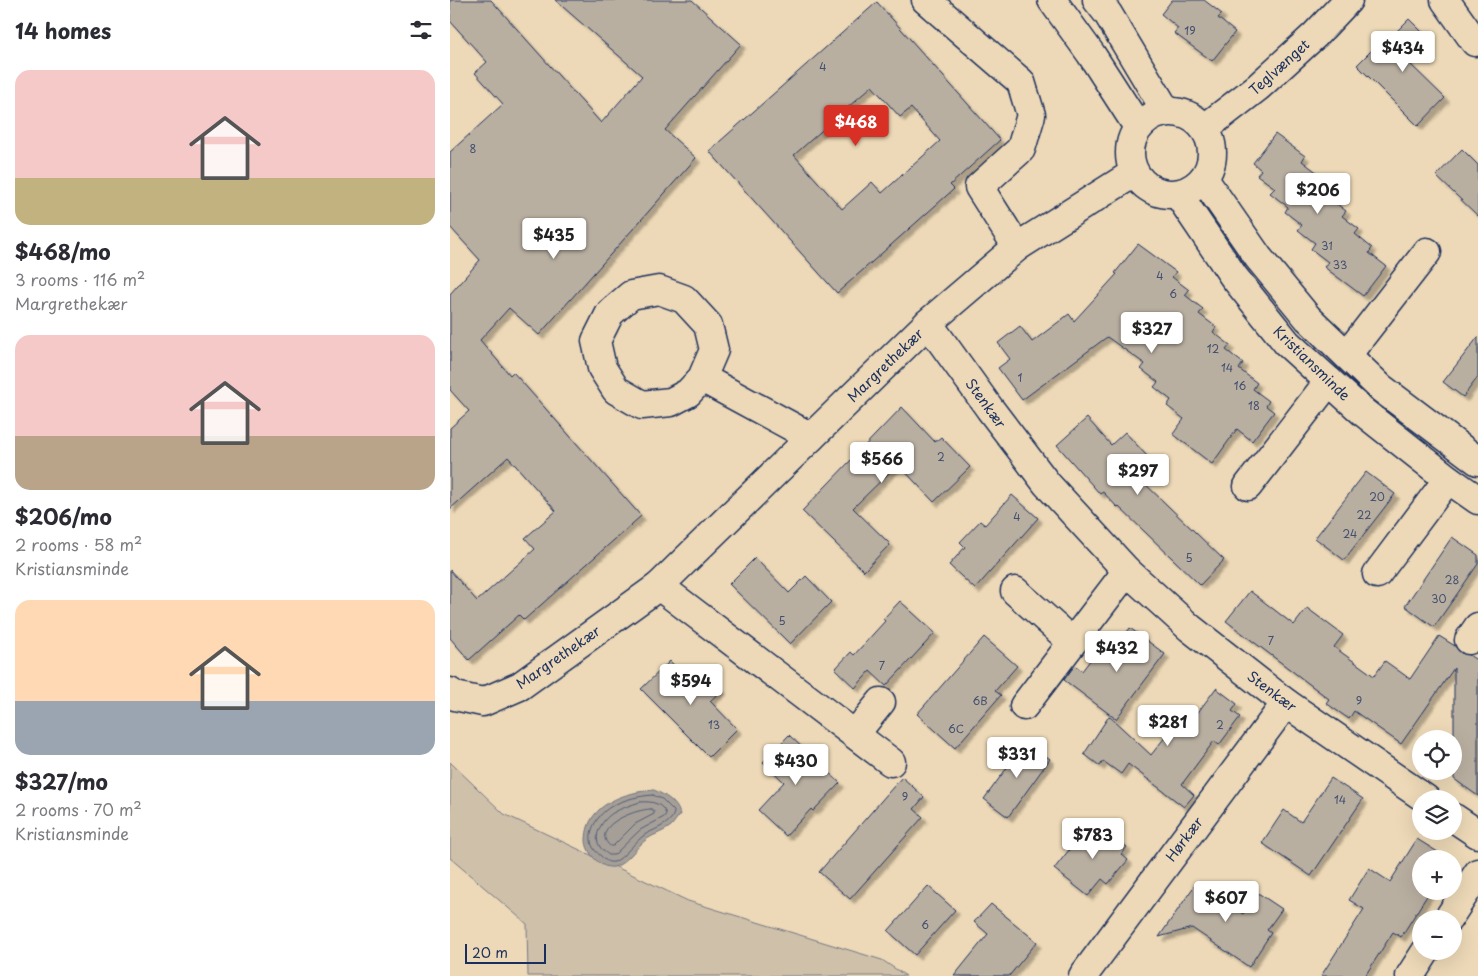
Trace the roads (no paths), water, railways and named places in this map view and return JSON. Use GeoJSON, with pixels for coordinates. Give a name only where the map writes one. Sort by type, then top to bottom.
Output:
{"type":"FeatureCollection","features":[{"type":"Feature","properties":{"kind":"street"},"geometry":{"type":"LineString","coordinates":[[926,0],[1021,82],[1031,115],[1020,149],[979,187],[1017,247]]}},
{"type":"Feature","properties":{"kind":"street"},"geometry":{"type":"LineString","coordinates":[[1052,0],[1091,54],[1138,127]]}},
{"type":"Feature","properties":{"kind":"street"},"geometry":{"type":"LineString","coordinates":[[1097,0],[1108,14],[1166,111]]}},
{"type":"Feature","properties":{"kind":"street","name":"Teglvænget"},"geometry":{"type":"LineString","coordinates":[[1205,128],[1258,87],[1315,35],[1348,0]]}},
{"type":"Feature","properties":{"kind":"street"},"geometry":{"type":"LineString","coordinates":[[1446,0],[1475,42]]}},
{"type":"Feature","properties":{"kind":"street"},"geometry":{"type":"LineString","coordinates":[[1166,111],[1180,112],[1193,116],[1205,128],[1212,145],[1212,165],[1204,179],[1193,189],[1178,194],[1162,194],[1144,185],[1134,173],[1130,156],[1130,142],[1138,127],[1151,116],[1166,111]]}},
{"type":"Feature","properties":{"kind":"street","name":"Margrethekær"},"geometry":{"type":"LineString","coordinates":[[450,692],[455,696],[483,702],[520,686],[659,586],[928,323],[1017,247],[1134,173]]}},
{"type":"Feature","properties":{"kind":"street"},"geometry":{"type":"LineString","coordinates":[[1204,179],[1258,257],[1308,318],[1381,388],[1478,461]]}},
{"type":"Feature","properties":{"kind":"street","name":"Kristiansminde"},"geometry":{"type":"LineString","coordinates":[[1178,194],[1234,277],[1287,343],[1363,412],[1478,500]]}},
{"type":"Feature","properties":{"kind":"street"},"geometry":{"type":"LineString","coordinates":[[1347,355],[1427,252]]}},
{"type":"Feature","properties":{"kind":"street"},"geometry":{"type":"LineString","coordinates":[[659,290],[684,299],[708,325],[714,350],[702,378],[688,393],[671,402],[642,405],[616,390],[602,368],[596,341],[610,313],[630,295],[659,290]]}},
{"type":"Feature","properties":{"kind":"street","name":"Stenkær"},"geometry":{"type":"LineString","coordinates":[[928,323],[1047,484],[1127,571],[1190,628],[1286,702],[1413,790]]}},
{"type":"Feature","properties":{"kind":"street"},"geometry":{"type":"LineString","coordinates":[[702,378],[812,436]]}},
{"type":"Feature","properties":{"kind":"street"},"geometry":{"type":"LineString","coordinates":[[1248,486],[1329,381]]}},
{"type":"Feature","properties":{"kind":"street"},"geometry":{"type":"LineString","coordinates":[[1377,574],[1448,478]]}},
{"type":"Feature","properties":{"kind":"street"},"geometry":{"type":"LineString","coordinates":[[1024,706],[1127,571]]}},
{"type":"Feature","properties":{"kind":"street"},"geometry":{"type":"LineString","coordinates":[[659,586],[891,762]]}},
{"type":"Feature","properties":{"kind":"street"},"geometry":{"type":"LineString","coordinates":[[1016,591],[1072,642]]}},
{"type":"Feature","properties":{"kind":"street"},"geometry":{"type":"LineString","coordinates":[[855,734],[881,702]]}},
{"type":"Feature","properties":{"kind":"street","name":"Hørkær"},"geometry":{"type":"LineString","coordinates":[[1083,976],[1286,702]]}},
{"type":"Feature","properties":{"kind":"street"},"geometry":{"type":"LineString","coordinates":[[1462,823],[1478,834]]}},
{"type":"Feature","properties":{"kind":"street"},"geometry":{"type":"LineString","coordinates":[[1454,910],[1478,873]]}},
{"type":"Feature","properties":{"kind":"street"},"geometry":{"type":"LineString","coordinates":[[1410,976],[1420,960]]}},
{"type":"Feature","properties":{"kind":"water"},"geometry":{"type":"Polygon","coordinates":[[[654,790],[670,799],[680,814],[671,826],[647,839],[619,865],[607,867],[596,861],[589,850],[586,839],[588,827],[593,817],[600,809],[620,797],[654,790]]]}}]}
